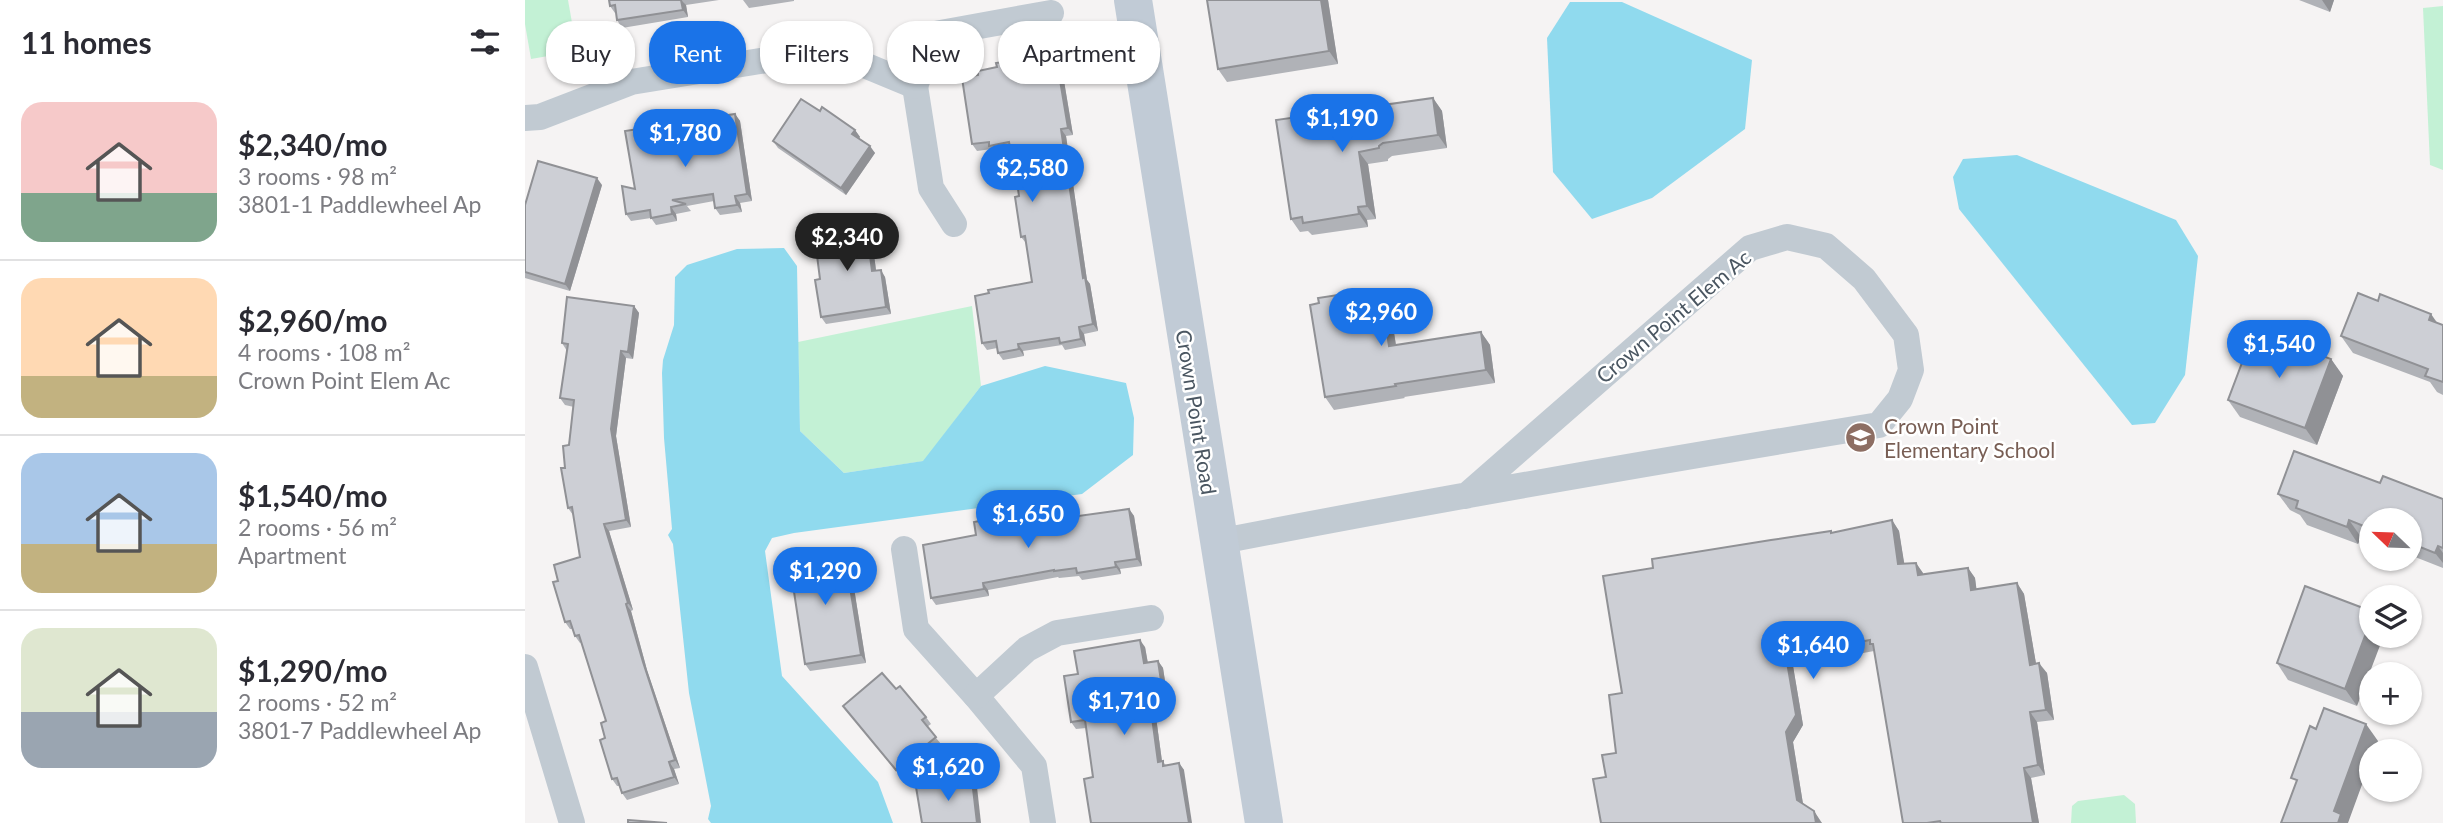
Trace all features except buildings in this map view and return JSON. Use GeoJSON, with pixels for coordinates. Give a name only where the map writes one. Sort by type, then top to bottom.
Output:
{"type":"FeatureCollection","features":[{"type":"Feature","properties":{"kind":"street","name":"Crown Point Road"},"geometry":{"type":"LineString","coordinates":[[1133,0],[1217,542],[1264,823]]}},
{"type":"Feature","properties":{"kind":"street"},"geometry":{"type":"LineString","coordinates":[[954,224],[931,188],[915,86],[935,34],[1051,13]]}},
{"type":"Feature","properties":{"kind":"street"},"geometry":{"type":"LineString","coordinates":[[525,118],[540,117],[631,82],[828,50],[915,86]]}},
{"type":"Feature","properties":{"kind":"street","name":"Crown Point Elem Ac"},"geometry":{"type":"LineString","coordinates":[[1217,542],[1466,496],[1527,483],[1879,425],[1901,399],[1911,370],[1906,335],[1864,278],[1826,246],[1787,237],[1750,248],[1466,496]]}},
{"type":"Feature","properties":{"kind":"street"},"geometry":{"type":"LineString","coordinates":[[904,549],[916,629],[1034,765],[1043,823]]}},
{"type":"Feature","properties":{"kind":"street"},"geometry":{"type":"LineString","coordinates":[[976,696],[1027,649],[1057,633],[1151,618]]}},
{"type":"Feature","properties":{"kind":"street"},"geometry":{"type":"LineString","coordinates":[[525,667],[572,823]]}},
{"type":"Feature","properties":{"kind":"green space"},"geometry":{"type":"Polygon","coordinates":[[[525,0],[568,0],[572,21],[546,21],[546,56],[531,59],[525,24],[525,0]]]}},
{"type":"Feature","properties":{"kind":"green space"},"geometry":{"type":"Polygon","coordinates":[[[2443,6],[2443,170],[2430,165],[2423,8],[2443,6]]]}},
{"type":"Feature","properties":{"kind":"green space"},"geometry":{"type":"Polygon","coordinates":[[[972,306],[981,386],[924,461],[844,473],[800,431],[798,342],[972,306]]]}},
{"type":"Feature","properties":{"kind":"green space"},"geometry":{"type":"Polygon","coordinates":[[[2124,795],[2135,804],[2136,823],[2071,823],[2072,806],[2078,801],[2124,795]]]}},
{"type":"Feature","properties":{"kind":"water"},"geometry":{"type":"Polygon","coordinates":[[[1570,2],[1622,2],[1752,60],[1745,129],[1652,198],[1592,219],[1553,172],[1547,38],[1570,2]]]}},
{"type":"Feature","properties":{"kind":"water"},"geometry":{"type":"Polygon","coordinates":[[[2017,155],[2176,220],[2198,256],[2185,375],[2155,423],[2132,425],[1959,209],[1953,177],[1963,159],[2017,155]]]}},
{"type":"Feature","properties":{"kind":"water"},"geometry":{"type":"Polygon","coordinates":[[[784,248],[797,266],[800,431],[844,473],[923,461],[981,386],[1045,366],[1126,383],[1134,418],[1133,455],[1082,494],[772,538],[765,551],[782,676],[878,782],[893,823],[711,823],[708,819],[711,806],[689,693],[673,544],[668,535],[672,529],[664,438],[663,360],[674,325],[675,277],[687,265],[737,249],[784,248]]]}},
{"type":"Feature","properties":{"kind":"place","name":"Crown Point Elementary School"},"geometry":{"type":"Point","coordinates":[1861,437]}}]}
